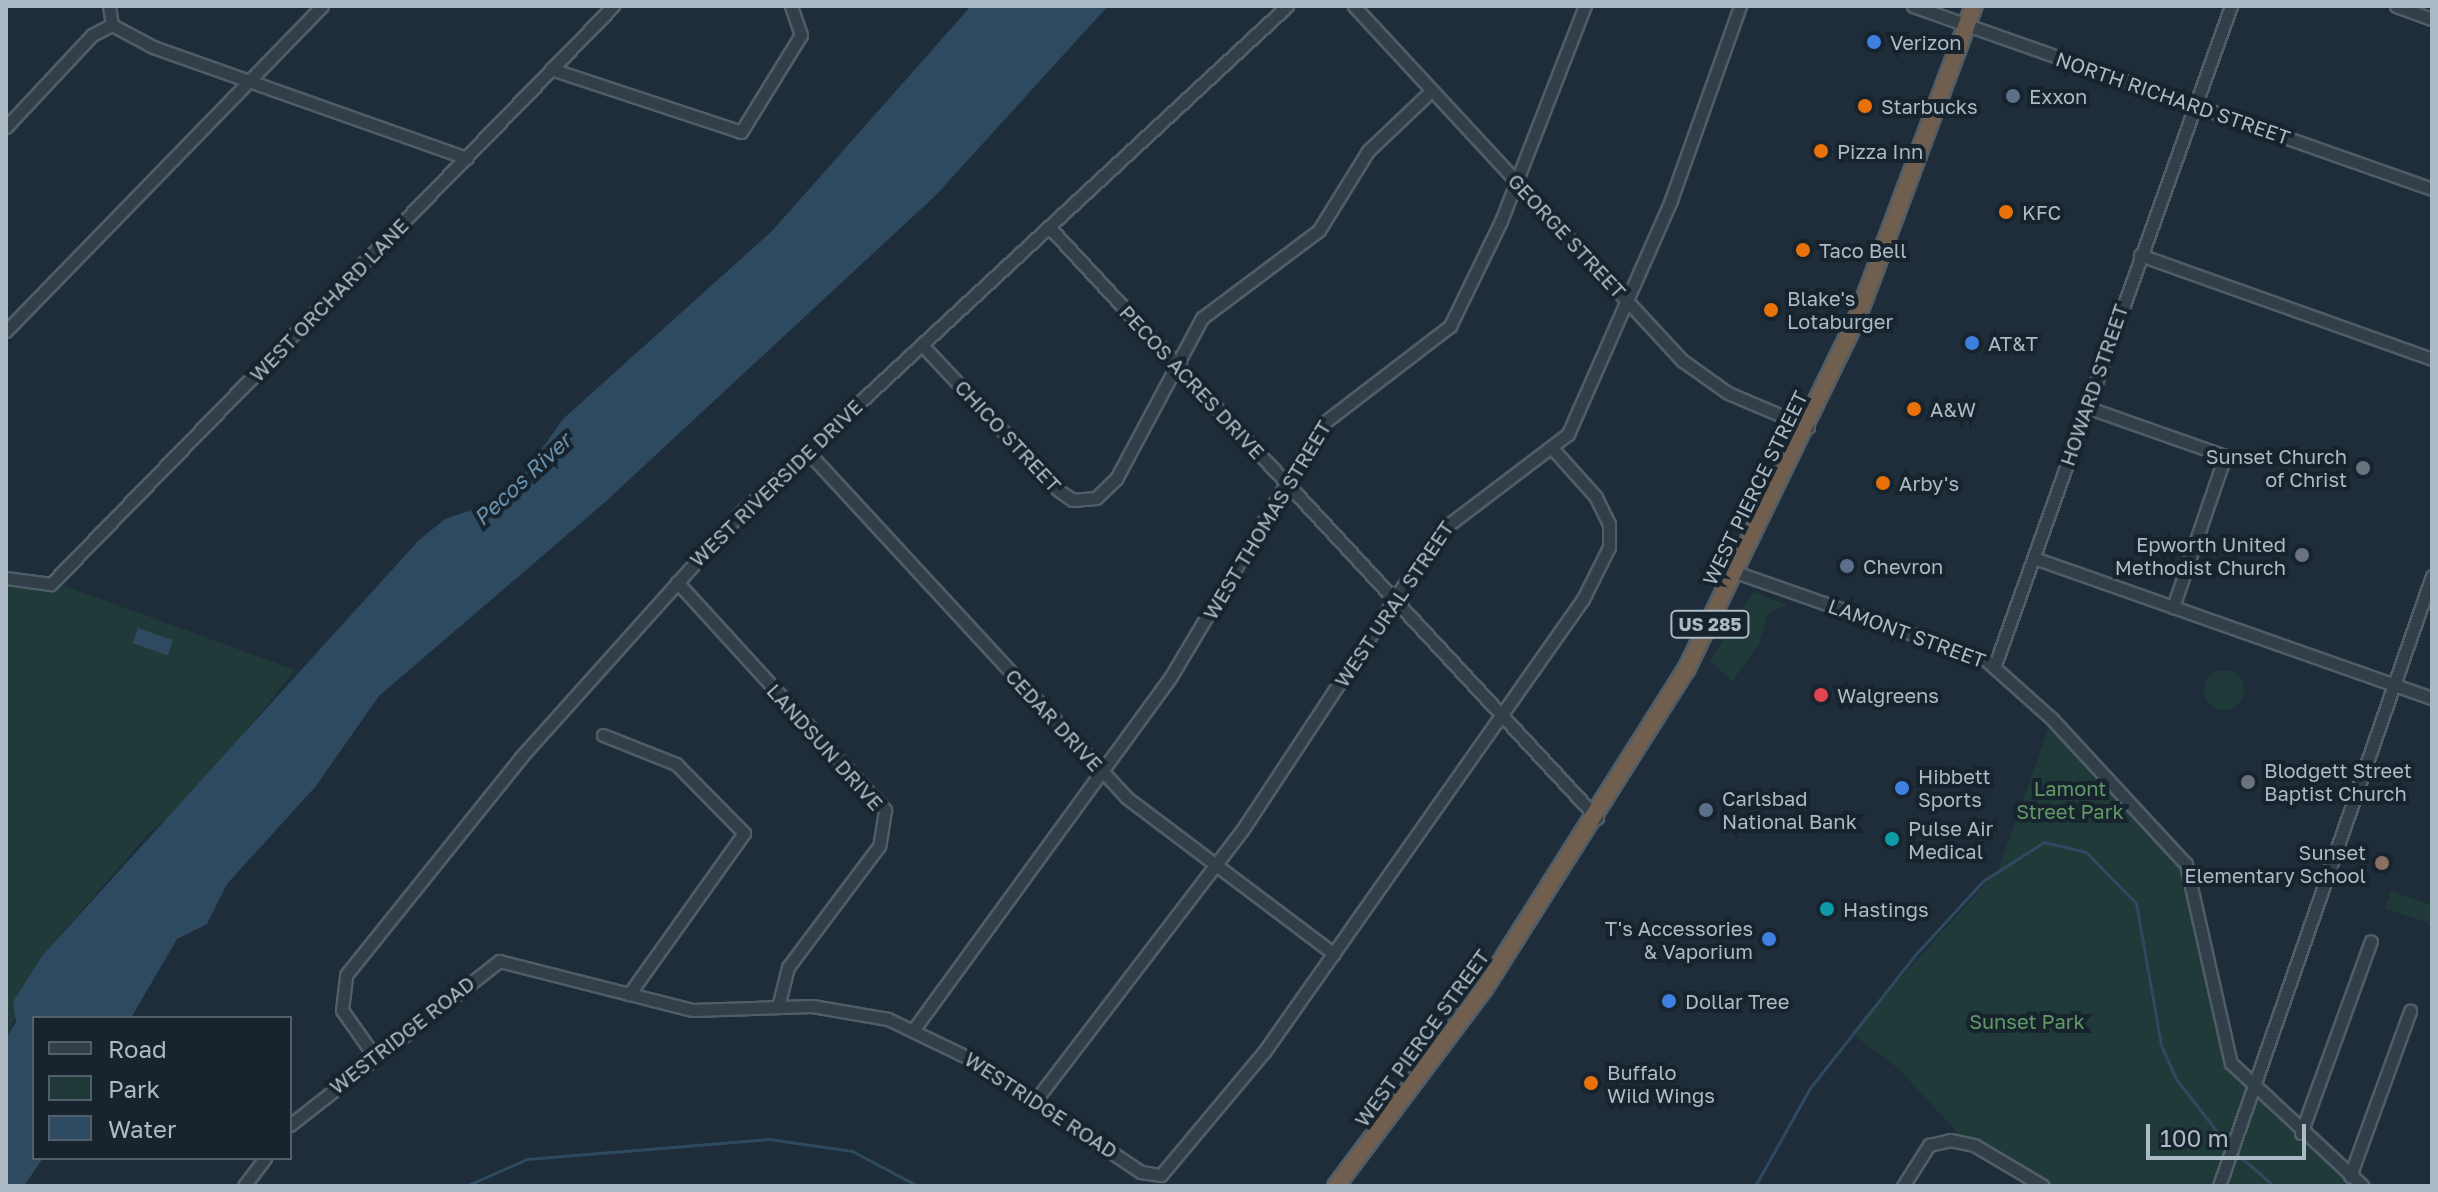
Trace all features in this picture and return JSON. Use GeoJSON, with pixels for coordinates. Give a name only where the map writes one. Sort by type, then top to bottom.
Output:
{"type":"FeatureCollection","features":[{"type":"Feature","properties":{"kind":"highway","name":"WEST PIERCE STREET"},"geometry":{"type":"LineString","coordinates":[[1336,1186],[1449,1038],[1597,819],[1738,573],[1808,427],[1903,205],[1974,6]]}},
{"type":"Feature","properties":{"kind":"street"},"geometry":{"type":"LineString","coordinates":[[109,6],[112,25]]}},
{"type":"Feature","properties":{"kind":"street"},"geometry":{"type":"LineString","coordinates":[[6,331],[322,6]]}},
{"type":"Feature","properties":{"kind":"street","name":"WEST ORCHARD LANE"},"geometry":{"type":"LineString","coordinates":[[6,578],[41,588],[467,158],[613,6]]}},
{"type":"Feature","properties":{"kind":"street"},"geometry":{"type":"LineString","coordinates":[[551,69],[741,132],[801,35],[791,6]]}},
{"type":"Feature","properties":{"kind":"street","name":"WEST RIVERSIDE DRIVE"},"geometry":{"type":"LineString","coordinates":[[375,1057],[342,1010],[346,975],[521,757],[677,582],[806,450],[1287,6]]}},
{"type":"Feature","properties":{"kind":"street","name":"GEORGE STREET"},"geometry":{"type":"LineString","coordinates":[[1354,6],[1702,378],[1808,427]]}},
{"type":"Feature","properties":{"kind":"street","name":"WEST THOMAS STREET"},"geometry":{"type":"LineString","coordinates":[[914,1029],[1236,577],[1329,416],[1450,326],[1517,183],[1585,6]]}},
{"type":"Feature","properties":{"kind":"street","name":"WEST URAL STREET"},"geometry":{"type":"LineString","coordinates":[[1035,1101],[1213,867],[1449,520],[1553,449],[1583,408],[1628,302],[1740,6]]}},
{"type":"Feature","properties":{"kind":"street","name":"NORTH RICHARD STREET"},"geometry":{"type":"LineString","coordinates":[[1913,6],[2432,189]]}},
{"type":"Feature","properties":{"kind":"street","name":"HOWARD STREET"},"geometry":{"type":"LineString","coordinates":[[1995,665],[2193,104],[2231,6]]}},
{"type":"Feature","properties":{"kind":"street"},"geometry":{"type":"LineString","coordinates":[[2396,6],[2432,19]]}},
{"type":"Feature","properties":{"kind":"street"},"geometry":{"type":"LineString","coordinates":[[8,122],[92,35],[112,25],[248,79],[467,158]]}},
{"type":"Feature","properties":{"kind":"street","name":"CHICO STREET"},"geometry":{"type":"LineString","coordinates":[[922,345],[1058,490],[1079,501],[1109,488],[1208,311],[1319,230],[1368,151],[1431,91]]}},
{"type":"Feature","properties":{"kind":"street","name":"PECOS ACRES DRIVE"},"geometry":{"type":"LineString","coordinates":[[1049,227],[1502,720],[1597,819]]}},
{"type":"Feature","properties":{"kind":"street"},"geometry":{"type":"LineString","coordinates":[[2140,255],[2432,359]]}},
{"type":"Feature","properties":{"kind":"street"},"geometry":{"type":"LineString","coordinates":[[2086,407],[2225,456],[2173,607]]}},
{"type":"Feature","properties":{"kind":"street","name":"WESTRIDGE ROAD"},"geometry":{"type":"LineString","coordinates":[[292,1123],[499,961],[710,1012],[778,1007],[845,1009],[914,1029],[1035,1101],[1141,1172],[1161,1175],[1217,1114],[1557,644],[1610,539],[1596,497],[1553,449]]}},
{"type":"Feature","properties":{"kind":"street","name":"CEDAR DRIVE"},"geometry":{"type":"LineString","coordinates":[[806,450],[1100,772],[1213,867],[1334,954]]}},
{"type":"Feature","properties":{"kind":"street"},"geometry":{"type":"LineString","coordinates":[[2034,558],[2432,698]]}},
{"type":"Feature","properties":{"kind":"street","name":"LAMONT STREET"},"geometry":{"type":"LineString","coordinates":[[1738,573],[1995,665],[2179,850],[2200,904],[2220,1038],[2251,1088],[2363,1186]]}},
{"type":"Feature","properties":{"kind":"street"},"geometry":{"type":"LineString","coordinates":[[2219,1186],[2432,576]]}},
{"type":"Feature","properties":{"kind":"street","name":"LANDSUN DRIVE"},"geometry":{"type":"LineString","coordinates":[[677,582],[885,810],[879,846],[788,967],[778,1007]]}},
{"type":"Feature","properties":{"kind":"street"},"geometry":{"type":"LineString","coordinates":[[603,735],[676,764],[744,833],[629,994]]}},
{"type":"Feature","properties":{"kind":"street"},"geometry":{"type":"LineString","coordinates":[[2301,1133],[2371,941]]}},
{"type":"Feature","properties":{"kind":"street"},"geometry":{"type":"LineString","coordinates":[[2350,1176],[2410,1011]]}},
{"type":"Feature","properties":{"kind":"street"},"geometry":{"type":"LineString","coordinates":[[1903,1186],[1929,1145],[1950,1140],[1974,1145],[2043,1186]]}},
{"type":"Feature","properties":{"kind":"street"},"geometry":{"type":"LineString","coordinates":[[244,1186],[264,1160]]}},
{"type":"Feature","properties":{"kind":"green space"},"geometry":{"type":"Polygon","coordinates":[[[6,578],[54,582],[295,670],[191,798],[149,833],[42,956],[6,1038],[6,578]]]}},
{"type":"Feature","properties":{"kind":"green space"},"geometry":{"type":"Polygon","coordinates":[[[1753,592],[1786,605],[1768,614],[1759,644],[1732,681],[1710,661],[1753,592]]]}},
{"type":"Feature","properties":{"kind":"green space"},"geometry":{"type":"Polygon","coordinates":[[[2224,670],[2238,676],[2244,690],[2238,704],[2224,710],[2210,704],[2204,690],[2210,676],[2224,670]]]}},
{"type":"Feature","properties":{"kind":"green space","name":"Sunset Park"},"geometry":{"type":"Polygon","coordinates":[[[2052,719],[2179,850],[2225,1051],[2363,1186],[2043,1186],[1965,1141],[1899,1069],[1851,1033],[1998,870],[2052,719]]]}},
{"type":"Feature","properties":{"kind":"green space"},"geometry":{"type":"Polygon","coordinates":[[[2391,891],[2432,905],[2432,931],[2428,923],[2385,908],[2391,891]]]}},
{"type":"Feature","properties":{"kind":"water","name":"Pecos River"},"geometry":{"type":"Polygon","coordinates":[[[971,6],[1108,6],[936,195],[603,504],[379,696],[316,786],[227,884],[207,924],[177,939],[132,1016],[32,1016],[32,1160],[42,1160],[24,1186],[6,1186],[6,1038],[16,1022],[13,1002],[42,956],[419,540],[445,519],[501,500],[514,488],[563,419],[772,231],[971,6]]]}},
{"type":"Feature","properties":{"kind":"water"},"geometry":{"type":"Polygon","coordinates":[[[138,628],[173,640],[168,655],[133,643],[138,628]]]}},
{"type":"Feature","properties":{"kind":"waterway"},"geometry":{"type":"LineString","coordinates":[[1755,1186],[1810,1088],[1915,955],[1983,881],[2044,842],[2086,852],[2136,903],[2161,1045],[2176,1079],[2230,1148]]}},
{"type":"Feature","properties":{"kind":"waterway"},"geometry":{"type":"LineString","coordinates":[[466,1186],[527,1159],[769,1139],[852,1151],[918,1186]]}},
{"type":"Feature","properties":{"kind":"waterway"},"geometry":{"type":"LineString","coordinates":[[2236,1153],[2274,1186]]}},
{"type":"Feature","properties":{"kind":"place","name":"Verizon"},"geometry":{"type":"Point","coordinates":[1874,42]}},
{"type":"Feature","properties":{"kind":"place","name":"Exxon"},"geometry":{"type":"Point","coordinates":[2013,96]}},
{"type":"Feature","properties":{"kind":"place","name":"Starbucks"},"geometry":{"type":"Point","coordinates":[1865,106]}},
{"type":"Feature","properties":{"kind":"place","name":"Pizza Inn"},"geometry":{"type":"Point","coordinates":[1821,151]}},
{"type":"Feature","properties":{"kind":"place","name":"KFC"},"geometry":{"type":"Point","coordinates":[2006,212]}},
{"type":"Feature","properties":{"kind":"place","name":"Taco Bell"},"geometry":{"type":"Point","coordinates":[1803,250]}},
{"type":"Feature","properties":{"kind":"place","name":"Blake's Lotaburger"},"geometry":{"type":"Point","coordinates":[1771,310]}},
{"type":"Feature","properties":{"kind":"place","name":"AT&T"},"geometry":{"type":"Point","coordinates":[1972,343]}},
{"type":"Feature","properties":{"kind":"place","name":"A&W"},"geometry":{"type":"Point","coordinates":[1914,409]}},
{"type":"Feature","properties":{"kind":"place","name":"Sunset Church of Christ"},"geometry":{"type":"Point","coordinates":[2363,468]}},
{"type":"Feature","properties":{"kind":"place","name":"Arby's"},"geometry":{"type":"Point","coordinates":[1883,483]}},
{"type":"Feature","properties":{"kind":"place","name":"Epworth United Methodist Church"},"geometry":{"type":"Point","coordinates":[2302,555]}},
{"type":"Feature","properties":{"kind":"place","name":"Chevron"},"geometry":{"type":"Point","coordinates":[1847,566]}},
{"type":"Feature","properties":{"kind":"place","name":"Walgreens"},"geometry":{"type":"Point","coordinates":[1821,695]}},
{"type":"Feature","properties":{"kind":"place","name":"Blodgett Street Baptist Church"},"geometry":{"type":"Point","coordinates":[2248,782]}},
{"type":"Feature","properties":{"kind":"place","name":"Hibbett Sports"},"geometry":{"type":"Point","coordinates":[1902,788]}},
{"type":"Feature","properties":{"kind":"place","name":"Carlsbad National Bank"},"geometry":{"type":"Point","coordinates":[1706,810]}},
{"type":"Feature","properties":{"kind":"place","name":"Pulse Air Medical"},"geometry":{"type":"Point","coordinates":[1892,839]}},
{"type":"Feature","properties":{"kind":"place","name":"Sunset Elementary School"},"geometry":{"type":"Point","coordinates":[2382,863]}},
{"type":"Feature","properties":{"kind":"place","name":"Hastings"},"geometry":{"type":"Point","coordinates":[1827,909]}},
{"type":"Feature","properties":{"kind":"place","name":"T's Accessories & Vaporium"},"geometry":{"type":"Point","coordinates":[1769,939]}},
{"type":"Feature","properties":{"kind":"place","name":"Dollar Tree"},"geometry":{"type":"Point","coordinates":[1669,1001]}},
{"type":"Feature","properties":{"kind":"place","name":"Buffalo Wild Wings"},"geometry":{"type":"Point","coordinates":[1591,1083]}},
{"type":"Feature","properties":{"kind":"park label","name":"Lamont Street Park"},"geometry":{"type":"Point","coordinates":[2070,800]}}]}
